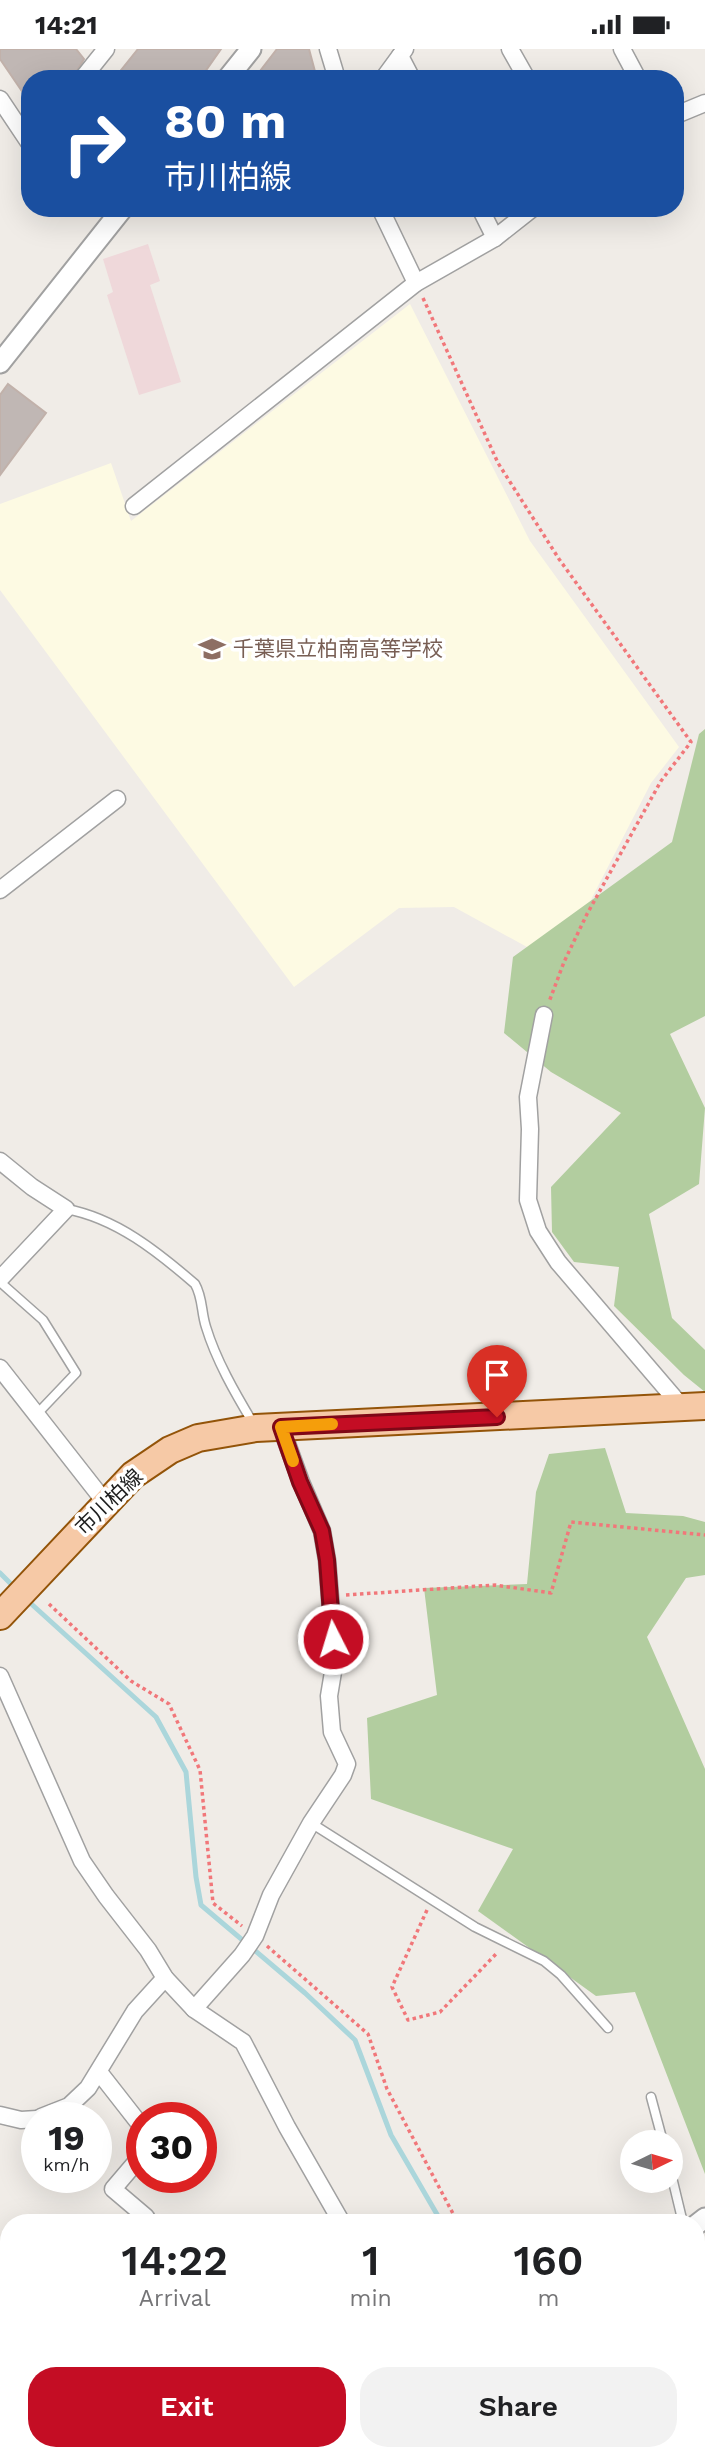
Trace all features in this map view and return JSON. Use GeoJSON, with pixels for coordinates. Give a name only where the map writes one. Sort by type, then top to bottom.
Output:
{"type":"FeatureCollection","features":[{"type":"Feature","properties":{"kind":"main road","name":"市川柏線"},"geometry":{"type":"LineString","coordinates":[[14,1600],[133,1475],[170,1450],[198,1438],[269,1427],[694,1407]]}},
{"type":"Feature","properties":{"kind":"street"},"geometry":{"type":"LineString","coordinates":[[234,70],[251,49]]}},
{"type":"Feature","properties":{"kind":"street"},"geometry":{"type":"LineString","coordinates":[[328,49],[334,70]]}},
{"type":"Feature","properties":{"kind":"street"},"geometry":{"type":"LineString","coordinates":[[510,49],[522,70]]}},
{"type":"Feature","properties":{"kind":"street"},"geometry":{"type":"LineString","coordinates":[[622,49],[633,70]]}},
{"type":"Feature","properties":{"kind":"street"},"geometry":{"type":"LineString","coordinates":[[89,70],[104,50]]}},
{"type":"Feature","properties":{"kind":"street"},"geometry":{"type":"LineString","coordinates":[[390,70],[402,53]]}},
{"type":"Feature","properties":{"kind":"street"},"geometry":{"type":"LineString","coordinates":[[402,53],[409,70]]}},
{"type":"Feature","properties":{"kind":"street"},"geometry":{"type":"LineString","coordinates":[[0,99],[21,132]]}},
{"type":"Feature","properties":{"kind":"street"},"geometry":{"type":"LineString","coordinates":[[684,112],[705,103]]}},
{"type":"Feature","properties":{"kind":"street"},"geometry":{"type":"LineString","coordinates":[[0,363],[116,217]]}},
{"type":"Feature","properties":{"kind":"street"},"geometry":{"type":"LineString","coordinates":[[384,217],[416,283]]}},
{"type":"Feature","properties":{"kind":"street"},"geometry":{"type":"LineString","coordinates":[[484,217],[495,238]]}},
{"type":"Feature","properties":{"kind":"street"},"geometry":{"type":"LineString","coordinates":[[134,506],[416,283],[495,238],[522,217]]}},
{"type":"Feature","properties":{"kind":"street"},"geometry":{"type":"LineString","coordinates":[[0,890],[117,799]]}},
{"type":"Feature","properties":{"kind":"street"},"geometry":{"type":"LineString","coordinates":[[544,1015],[528,1097],[528,1201],[538,1231],[558,1262],[694,1407]]}},
{"type":"Feature","properties":{"kind":"street"},"geometry":{"type":"LineString","coordinates":[[0,1161],[32,1187],[66,1209],[0,1281]]}},
{"type":"Feature","properties":{"kind":"street"},"geometry":{"type":"LineString","coordinates":[[0,1368],[105,1502]]}},
{"type":"Feature","properties":{"kind":"street"},"geometry":{"type":"LineString","coordinates":[[194,2009],[242,1955],[255,1936],[271,1895],[346,1764],[332,1732],[329,1696],[335,1660],[322,1531],[300,1482],[269,1427]]}},
{"type":"Feature","properties":{"kind":"street"},"geometry":{"type":"LineString","coordinates":[[0,1676],[82,1861],[148,1950],[165,1978],[194,2009],[243,2042],[337,2214]]}},
{"type":"Feature","properties":{"kind":"street"},"geometry":{"type":"LineString","coordinates":[[73,2102],[99,2072],[135,2011],[165,1978]]}},
{"type":"Feature","properties":{"kind":"street"},"geometry":{"type":"LineString","coordinates":[[99,2072],[126,2107]]}},
{"type":"Feature","properties":{"kind":"street"},"geometry":{"type":"LineString","coordinates":[[0,2115],[21,2120]]}},
{"type":"Feature","properties":{"kind":"street"},"geometry":{"type":"LineString","coordinates":[[126,2174],[113,2189],[142,2214]]}},
{"type":"Feature","properties":{"kind":"lane"},"geometry":{"type":"LineString","coordinates":[[66,1209],[79,1212],[140,1240],[195,1284],[200,1293],[205,1324],[213,1347],[269,1427]]}},
{"type":"Feature","properties":{"kind":"lane"},"geometry":{"type":"LineString","coordinates":[[0,1281],[43,1320],[76,1373],[36,1415]]}},
{"type":"Feature","properties":{"kind":"lane"},"geometry":{"type":"LineString","coordinates":[[311,1823],[432,1901],[544,1961],[561,1975],[608,2028]]}},
{"type":"Feature","properties":{"kind":"lane"},"geometry":{"type":"LineString","coordinates":[[651,2097],[660,2130]]}},
{"type":"Feature","properties":{"kind":"lane"},"geometry":{"type":"LineString","coordinates":[[676,2193],[681,2214]]}},
{"type":"Feature","properties":{"kind":"path"},"geometry":{"type":"LineString","coordinates":[[416,283],[498,463],[559,559],[691,742],[661,781],[587,914],[564,962],[544,1015]]}},
{"type":"Feature","properties":{"kind":"path"},"geometry":{"type":"LineString","coordinates":[[330,1596],[495,1585],[551,1593],[571,1522],[705,1535]]}},
{"type":"Feature","properties":{"kind":"path"},"geometry":{"type":"LineString","coordinates":[[49,1604],[131,1681],[169,1704],[200,1770],[213,1903],[368,2034],[387,2089],[453,2214]]}},
{"type":"Feature","properties":{"kind":"path"},"geometry":{"type":"LineString","coordinates":[[432,1901],[392,1987],[408,2020],[440,2012],[507,1943]]}},
{"type":"Feature","properties":{"kind":"shaded area"},"geometry":{"type":"Polygon","coordinates":[[[148,244],[160,281],[150,285],[181,382],[139,395],[107,295],[113,292],[103,259],[148,244]]]}},
{"type":"Feature","properties":{"kind":"shaded area","name":"千葉県立柏南高等学校"},"geometry":{"type":"Polygon","coordinates":[[[410,304],[530,541],[679,747],[651,783],[558,964],[454,907],[399,908],[294,987],[0,590],[0,504],[111,463],[131,521],[410,304]]]}},
{"type":"Feature","properties":{"kind":"green space"},"geometry":{"type":"Polygon","coordinates":[[[705,729],[705,1016],[670,1034],[705,1108],[699,1184],[649,1214],[672,1318],[705,1350],[705,1392],[614,1306],[619,1267],[574,1262],[552,1232],[551,1187],[621,1113],[551,1072],[504,1033],[513,957],[672,842],[699,734],[705,729]]]}},
{"type":"Feature","properties":{"kind":"green space"},"geometry":{"type":"Polygon","coordinates":[[[605,1448],[626,1513],[683,1516],[705,1522],[705,1575],[686,1578],[647,1637],[705,1769],[705,2174],[635,1992],[596,1996],[478,1911],[513,1849],[371,1799],[367,1718],[437,1695],[424,1588],[527,1584],[536,1492],[549,1454],[605,1448]]]}},
{"type":"Feature","properties":{"kind":"building"},"geometry":{"type":"Polygon","coordinates":[[[0,49],[76,49],[84,59],[77,70],[21,70],[21,90],[0,59],[0,49]]]}},
{"type":"Feature","properties":{"kind":"building"},"geometry":{"type":"Polygon","coordinates":[[[138,49],[221,49],[206,70],[121,70],[138,49]]]}},
{"type":"Feature","properties":{"kind":"building"},"geometry":{"type":"Polygon","coordinates":[[[277,49],[309,49],[315,70],[261,70],[277,49]]]}},
{"type":"Feature","properties":{"kind":"building"},"geometry":{"type":"Polygon","coordinates":[[[8,384],[46,413],[0,475],[0,395],[8,384]]]}},
{"type":"Feature","properties":{"kind":"waterway"},"geometry":{"type":"LineString","coordinates":[[0,1573],[15,1588]]}},
{"type":"Feature","properties":{"kind":"waterway"},"geometry":{"type":"LineString","coordinates":[[27,1600],[156,1717],[186,1772],[201,1905],[305,1993],[355,2040],[391,2135],[437,2214]]}},
{"type":"Feature","properties":{"kind":"slow traffic"},"geometry":{"type":"LineString","coordinates":[[293,1461],[281,1427],[332,1424]]}},
{"type":"Feature","properties":{"kind":"place","name":"千葉県立柏南高等学校"},"geometry":{"type":"Point","coordinates":[212,649]}},
{"type":"Feature","properties":{"kind":"route"},"geometry":{"type":"LineString","coordinates":[[333,1639],[322,1531],[300,1482],[281,1427],[497,1417]]}}]}
